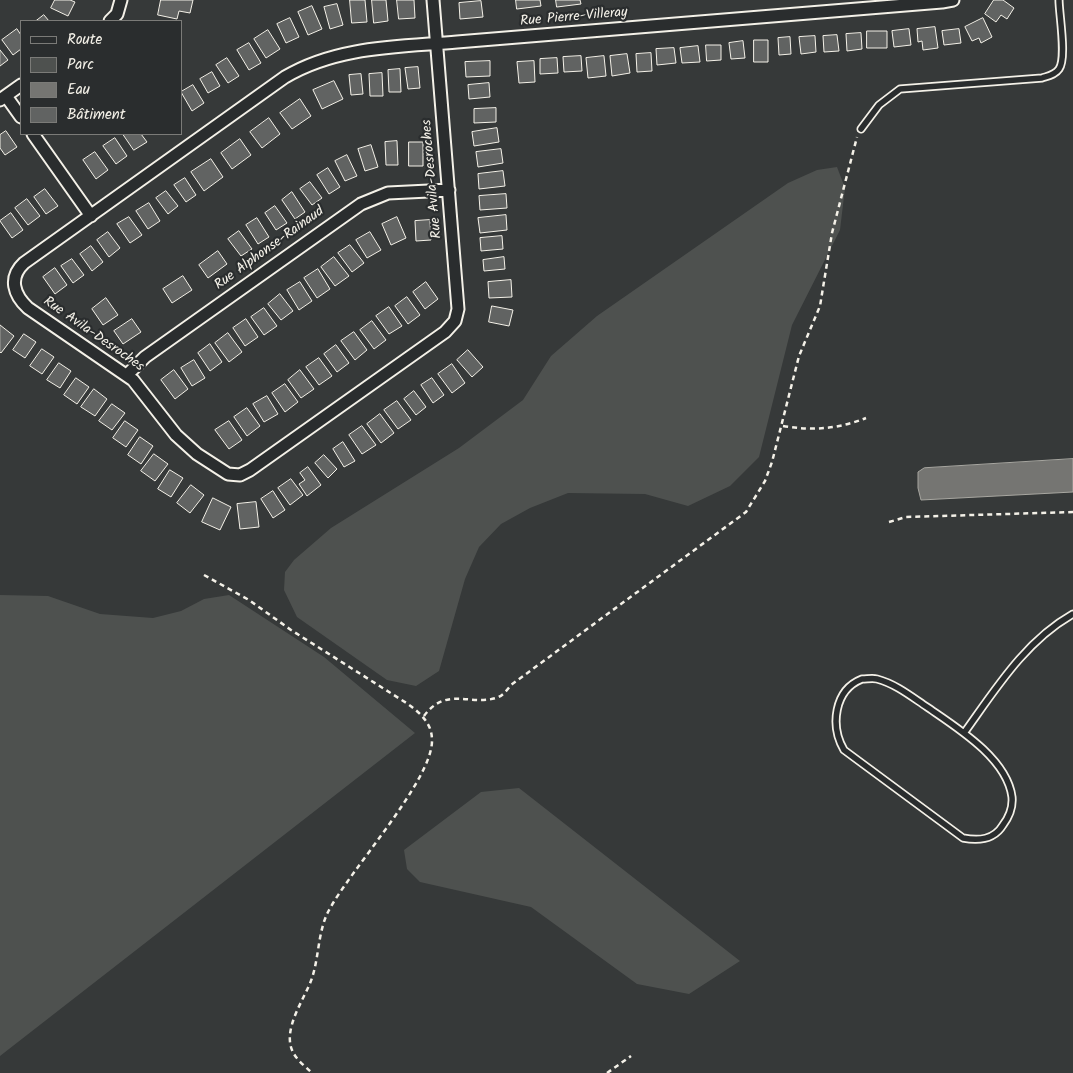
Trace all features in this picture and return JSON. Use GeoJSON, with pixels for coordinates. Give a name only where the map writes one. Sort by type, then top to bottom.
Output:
{"type":"FeatureCollection","features":[{"type":"Feature","properties":{"kind":"street"},"geometry":{"type":"LineString","coordinates":[[111,20],[117,14],[121,0]]}},
{"type":"Feature","properties":{"kind":"street"},"geometry":{"type":"LineString","coordinates":[[434,0],[437,44]]}},
{"type":"Feature","properties":{"kind":"street","name":"Rue Pierre-Villeray"},"geometry":{"type":"LineString","coordinates":[[437,44],[953,0]]}},
{"type":"Feature","properties":{"kind":"street","name":"Rue Avila-Desroches"},"geometry":{"type":"LineString","coordinates":[[437,44],[458,309],[452,325],[247,472],[237,475],[228,474],[197,454],[176,435],[142,390],[127,375],[20,301],[15,290],[15,277],[21,266],[279,81],[304,66],[349,52],[437,44]]}},
{"type":"Feature","properties":{"kind":"street"},"geometry":{"type":"LineString","coordinates":[[20,86],[3,98],[20,116]]}},
{"type":"Feature","properties":{"kind":"street"},"geometry":{"type":"LineString","coordinates":[[34,135],[91,216]]}},
{"type":"Feature","properties":{"kind":"street","name":"Rue Alphonse-Rainaud"},"geometry":{"type":"LineString","coordinates":[[127,375],[145,357],[361,204],[388,193],[449,190]]}},
{"type":"Feature","properties":{"kind":"lane"},"geometry":{"type":"LineString","coordinates":[[861,129],[879,105],[900,89],[1042,78],[1055,73],[1060,69],[1062,55],[1059,0]]}},
{"type":"Feature","properties":{"kind":"lane"},"geometry":{"type":"LineString","coordinates":[[964,733],[1019,660],[1051,628],[1073,614]]}},
{"type":"Feature","properties":{"kind":"lane"},"geometry":{"type":"LineString","coordinates":[[862,679],[876,679],[902,690],[964,733],[983,749],[998,767],[1012,796],[1012,807],[1008,819],[993,836],[983,840],[963,838],[844,750],[836,730],[836,715],[843,692],[851,683],[862,679]]}},
{"type":"Feature","properties":{"kind":"path"},"geometry":{"type":"LineString","coordinates":[[424,716],[435,704],[441,702],[463,698],[490,699],[502,695],[519,680],[736,521],[750,506],[765,481],[782,426],[798,356],[820,306],[832,233],[861,129]]}},
{"type":"Feature","properties":{"kind":"path"},"geometry":{"type":"LineString","coordinates":[[782,426],[805,430],[830,429],[866,418]]}},
{"type":"Feature","properties":{"kind":"path"},"geometry":{"type":"LineString","coordinates":[[889,522],[906,517],[1073,512]]}},
{"type":"Feature","properties":{"kind":"path"},"geometry":{"type":"LineString","coordinates":[[204,575],[249,600],[291,630],[392,693],[424,716],[431,732],[432,740],[425,765],[328,913],[311,980],[293,1022],[291,1048],[294,1054],[312,1073]]}},
{"type":"Feature","properties":{"kind":"path"},"geometry":{"type":"LineString","coordinates":[[607,1073],[631,1056]]}},
{"type":"Feature","properties":{"kind":"green space"},"geometry":{"type":"Polygon","coordinates":[[[837,167],[845,188],[840,230],[792,325],[759,457],[730,486],[688,506],[645,494],[568,493],[530,508],[501,524],[479,547],[465,579],[439,671],[416,686],[387,680],[297,617],[284,590],[285,572],[294,560],[331,528],[459,448],[523,400],[551,356],[597,316],[788,183],[817,170],[837,167]]]}},
{"type":"Feature","properties":{"kind":"green space"},"geometry":{"type":"Polygon","coordinates":[[[0,595],[48,596],[100,614],[153,618],[181,611],[204,599],[229,595],[324,657],[415,733],[0,1056],[0,595]]]}},
{"type":"Feature","properties":{"kind":"green space"},"geometry":{"type":"Polygon","coordinates":[[[519,788],[740,961],[689,994],[637,984],[531,907],[420,882],[407,869],[404,850],[481,792],[519,788]]]}},
{"type":"Feature","properties":{"kind":"water"},"geometry":{"type":"Polygon","coordinates":[[[1073,459],[1073,492],[921,500],[918,488],[918,472],[924,468],[1073,459]]]}},
{"type":"Feature","properties":{"kind":"building"},"geometry":{"type":"Polygon","coordinates":[[[55,0],[75,2],[68,16],[51,8],[55,0]]]}},
{"type":"Feature","properties":{"kind":"building"},"geometry":{"type":"Polygon","coordinates":[[[161,0],[193,0],[190,13],[179,11],[177,19],[158,15],[161,0]]]}},
{"type":"Feature","properties":{"kind":"building"},"geometry":{"type":"Polygon","coordinates":[[[350,0],[365,0],[367,22],[352,23],[350,0]]]}},
{"type":"Feature","properties":{"kind":"building"},"geometry":{"type":"Polygon","coordinates":[[[372,0],[386,0],[388,21],[374,23],[372,0]]]}},
{"type":"Feature","properties":{"kind":"building"},"geometry":{"type":"Polygon","coordinates":[[[397,0],[414,0],[415,18],[399,19],[397,0]]]}},
{"type":"Feature","properties":{"kind":"building"},"geometry":{"type":"Polygon","coordinates":[[[516,0],[540,0],[541,6],[517,9],[516,0]]]}},
{"type":"Feature","properties":{"kind":"building"},"geometry":{"type":"Polygon","coordinates":[[[556,0],[580,0],[581,4],[557,7],[556,0]]]}},
{"type":"Feature","properties":{"kind":"building"},"geometry":{"type":"Polygon","coordinates":[[[994,0],[1003,0],[1014,8],[1007,19],[1001,15],[996,22],[985,14],[994,0]]]}},
{"type":"Feature","properties":{"kind":"building"},"geometry":{"type":"Polygon","coordinates":[[[481,1],[483,17],[460,19],[459,3],[481,1]]]}},
{"type":"Feature","properties":{"kind":"building"},"geometry":{"type":"Polygon","coordinates":[[[337,4],[343,25],[330,29],[324,7],[337,4]]]}},
{"type":"Feature","properties":{"kind":"building"},"geometry":{"type":"Polygon","coordinates":[[[312,6],[322,29],[308,35],[298,12],[312,6]]]}},
{"type":"Feature","properties":{"kind":"building"},"geometry":{"type":"Polygon","coordinates":[[[44,15],[48,20],[37,20],[44,15]]]}},
{"type":"Feature","properties":{"kind":"building"},"geometry":{"type":"Polygon","coordinates":[[[290,18],[299,37],[286,43],[277,24],[290,18]]]}},
{"type":"Feature","properties":{"kind":"building"},"geometry":{"type":"Polygon","coordinates":[[[983,18],[992,37],[981,43],[979,38],[972,41],[965,27],[983,18]]]}},
{"type":"Feature","properties":{"kind":"building"},"geometry":{"type":"Polygon","coordinates":[[[935,27],[938,48],[923,50],[922,41],[918,42],[917,29],[935,27]]]}},
{"type":"Feature","properties":{"kind":"building"},"geometry":{"type":"Polygon","coordinates":[[[17,29],[20,34],[20,50],[13,55],[2,40],[17,29]]]}},
{"type":"Feature","properties":{"kind":"building"},"geometry":{"type":"Polygon","coordinates":[[[909,29],[911,45],[894,47],[892,31],[909,29]]]}},
{"type":"Feature","properties":{"kind":"building"},"geometry":{"type":"Polygon","coordinates":[[[959,29],[961,43],[944,45],[942,31],[959,29]]]}},
{"type":"Feature","properties":{"kind":"building"},"geometry":{"type":"Polygon","coordinates":[[[268,30],[280,49],[266,58],[254,39],[268,30]]]}},
{"type":"Feature","properties":{"kind":"building"},"geometry":{"type":"Polygon","coordinates":[[[867,31],[887,31],[887,48],[867,48],[867,31]]]}},
{"type":"Feature","properties":{"kind":"building"},"geometry":{"type":"Polygon","coordinates":[[[861,33],[862,49],[847,51],[846,34],[861,33]]]}},
{"type":"Feature","properties":{"kind":"building"},"geometry":{"type":"Polygon","coordinates":[[[837,35],[839,51],[824,52],[823,36],[837,35]]]}},
{"type":"Feature","properties":{"kind":"building"},"geometry":{"type":"Polygon","coordinates":[[[815,36],[816,52],[801,54],[799,37],[815,36]]]}},
{"type":"Feature","properties":{"kind":"building"},"geometry":{"type":"Polygon","coordinates":[[[790,37],[791,54],[779,55],[778,38],[790,37]]]}},
{"type":"Feature","properties":{"kind":"building"},"geometry":{"type":"Polygon","coordinates":[[[754,40],[768,40],[768,62],[754,62],[754,40]]]}},
{"type":"Feature","properties":{"kind":"building"},"geometry":{"type":"Polygon","coordinates":[[[743,41],[745,58],[731,59],[729,43],[743,41]]]}},
{"type":"Feature","properties":{"kind":"building"},"geometry":{"type":"Polygon","coordinates":[[[249,43],[261,63],[249,70],[237,50],[249,43]]]}},
{"type":"Feature","properties":{"kind":"building"},"geometry":{"type":"Polygon","coordinates":[[[706,45],[721,45],[721,60],[707,61],[706,45]]]}},
{"type":"Feature","properties":{"kind":"building"},"geometry":{"type":"Polygon","coordinates":[[[698,46],[700,62],[682,63],[680,48],[698,46]]]}},
{"type":"Feature","properties":{"kind":"building"},"geometry":{"type":"Polygon","coordinates":[[[674,48],[676,63],[657,65],[656,49],[674,48]]]}},
{"type":"Feature","properties":{"kind":"building"},"geometry":{"type":"Polygon","coordinates":[[[0,50],[8,60],[0,66],[0,50]]]}},
{"type":"Feature","properties":{"kind":"building"},"geometry":{"type":"Polygon","coordinates":[[[651,53],[652,71],[637,72],[636,54],[651,53]]]}},
{"type":"Feature","properties":{"kind":"building"},"geometry":{"type":"Polygon","coordinates":[[[627,54],[630,73],[612,76],[610,56],[627,54]]]}},
{"type":"Feature","properties":{"kind":"building"},"geometry":{"type":"Polygon","coordinates":[[[581,56],[582,71],[564,72],[563,57],[581,56]]]}},
{"type":"Feature","properties":{"kind":"building"},"geometry":{"type":"Polygon","coordinates":[[[604,56],[606,76],[588,78],[586,58],[604,56]]]}},
{"type":"Feature","properties":{"kind":"building"},"geometry":{"type":"Polygon","coordinates":[[[227,58],[239,76],[228,83],[216,65],[227,58]]]}},
{"type":"Feature","properties":{"kind":"building"},"geometry":{"type":"Polygon","coordinates":[[[557,58],[558,73],[540,74],[540,59],[557,58]]]}},
{"type":"Feature","properties":{"kind":"building"},"geometry":{"type":"Polygon","coordinates":[[[490,61],[490,76],[466,77],[465,62],[490,61]]]}},
{"type":"Feature","properties":{"kind":"building"},"geometry":{"type":"Polygon","coordinates":[[[534,61],[535,82],[519,83],[517,62],[534,61]]]}},
{"type":"Feature","properties":{"kind":"building"},"geometry":{"type":"Polygon","coordinates":[[[418,67],[420,88],[408,89],[405,68],[418,67]]]}},
{"type":"Feature","properties":{"kind":"building"},"geometry":{"type":"Polygon","coordinates":[[[400,69],[401,92],[389,92],[388,70],[400,69]]]}},
{"type":"Feature","properties":{"kind":"building"},"geometry":{"type":"Polygon","coordinates":[[[212,72],[220,86],[208,93],[200,79],[212,72]]]}},
{"type":"Feature","properties":{"kind":"building"},"geometry":{"type":"Polygon","coordinates":[[[382,73],[383,96],[370,96],[369,74],[382,73]]]}},
{"type":"Feature","properties":{"kind":"building"},"geometry":{"type":"Polygon","coordinates":[[[361,74],[363,94],[351,95],[349,75],[361,74]]]}},
{"type":"Feature","properties":{"kind":"building"},"geometry":{"type":"Polygon","coordinates":[[[334,81],[343,99],[322,109],[313,90],[334,81]]]}},
{"type":"Feature","properties":{"kind":"building"},"geometry":{"type":"Polygon","coordinates":[[[489,83],[490,97],[469,99],[468,85],[489,83]]]}},
{"type":"Feature","properties":{"kind":"building"},"geometry":{"type":"Polygon","coordinates":[[[193,85],[204,103],[192,111],[182,91],[193,85]]]}},
{"type":"Feature","properties":{"kind":"building"},"geometry":{"type":"Polygon","coordinates":[[[300,99],[311,116],[292,129],[280,113],[300,99]]]}},
{"type":"Feature","properties":{"kind":"building"},"geometry":{"type":"Polygon","coordinates":[[[496,108],[496,122],[474,123],[474,109],[496,108]]]}},
{"type":"Feature","properties":{"kind":"building"},"geometry":{"type":"Polygon","coordinates":[[[269,118],[280,134],[262,148],[250,132],[269,118]]]}},
{"type":"Feature","properties":{"kind":"building"},"geometry":{"type":"Polygon","coordinates":[[[497,128],[499,142],[474,146],[472,132],[497,128]]]}},
{"type":"Feature","properties":{"kind":"building"},"geometry":{"type":"Polygon","coordinates":[[[6,131],[17,147],[5,155],[0,148],[0,135],[6,131]]]}},
{"type":"Feature","properties":{"kind":"building"},"geometry":{"type":"Polygon","coordinates":[[[124,135],[142,135],[147,142],[134,150],[124,135]]]}},
{"type":"Feature","properties":{"kind":"building"},"geometry":{"type":"Polygon","coordinates":[[[115,138],[127,156],[116,164],[103,146],[115,138]]]}},
{"type":"Feature","properties":{"kind":"building"},"geometry":{"type":"Polygon","coordinates":[[[240,139],[251,155],[232,169],[221,153],[240,139]]]}},
{"type":"Feature","properties":{"kind":"building"},"geometry":{"type":"Polygon","coordinates":[[[397,141],[398,165],[386,165],[385,142],[397,141]]]}},
{"type":"Feature","properties":{"kind":"building"},"geometry":{"type":"Polygon","coordinates":[[[409,142],[423,142],[423,166],[409,166],[409,142]]]}},
{"type":"Feature","properties":{"kind":"building"},"geometry":{"type":"Polygon","coordinates":[[[371,145],[378,167],[365,171],[358,149],[371,145]]]}},
{"type":"Feature","properties":{"kind":"building"},"geometry":{"type":"Polygon","coordinates":[[[501,149],[503,163],[478,167],[476,152],[501,149]]]}},
{"type":"Feature","properties":{"kind":"building"},"geometry":{"type":"Polygon","coordinates":[[[95,152],[108,170],[96,179],[83,160],[95,152]]]}},
{"type":"Feature","properties":{"kind":"building"},"geometry":{"type":"Polygon","coordinates":[[[347,155],[357,176],[345,181],[335,161],[347,155]]]}},
{"type":"Feature","properties":{"kind":"building"},"geometry":{"type":"Polygon","coordinates":[[[211,159],[223,177],[204,191],[191,172],[211,159]]]}},
{"type":"Feature","properties":{"kind":"building"},"geometry":{"type":"Polygon","coordinates":[[[328,168],[340,187],[329,194],[317,175],[328,168]]]}},
{"type":"Feature","properties":{"kind":"building"},"geometry":{"type":"Polygon","coordinates":[[[503,171],[505,186],[479,189],[478,174],[503,171]]]}},
{"type":"Feature","properties":{"kind":"building"},"geometry":{"type":"Polygon","coordinates":[[[185,178],[196,195],[186,202],[174,185],[185,178]]]}},
{"type":"Feature","properties":{"kind":"building"},"geometry":{"type":"Polygon","coordinates":[[[310,182],[322,198],[312,205],[300,189],[310,182]]]}},
{"type":"Feature","properties":{"kind":"building"},"geometry":{"type":"Polygon","coordinates":[[[45,189],[58,206],[46,214],[34,197],[45,189]]]}},
{"type":"Feature","properties":{"kind":"building"},"geometry":{"type":"Polygon","coordinates":[[[166,191],[178,206],[168,214],[156,198],[166,191]]]}},
{"type":"Feature","properties":{"kind":"building"},"geometry":{"type":"Polygon","coordinates":[[[292,192],[305,212],[295,219],[282,200],[292,192]]]}},
{"type":"Feature","properties":{"kind":"building"},"geometry":{"type":"Polygon","coordinates":[[[506,194],[507,208],[480,210],[479,196],[506,194]]]}},
{"type":"Feature","properties":{"kind":"building"},"geometry":{"type":"Polygon","coordinates":[[[27,199],[40,216],[28,225],[15,208],[27,199]]]}},
{"type":"Feature","properties":{"kind":"building"},"geometry":{"type":"Polygon","coordinates":[[[149,203],[160,221],[148,229],[136,211],[149,203]]]}},
{"type":"Feature","properties":{"kind":"building"},"geometry":{"type":"Polygon","coordinates":[[[275,206],[287,223],[276,230],[265,213],[275,206]]]}},
{"type":"Feature","properties":{"kind":"building"},"geometry":{"type":"Polygon","coordinates":[[[11,213],[23,230],[12,238],[0,221],[11,213]]]}},
{"type":"Feature","properties":{"kind":"building"},"geometry":{"type":"Polygon","coordinates":[[[506,215],[507,230],[480,233],[478,218],[506,215]]]}},
{"type":"Feature","properties":{"kind":"building"},"geometry":{"type":"Polygon","coordinates":[[[129,217],[142,235],[130,243],[117,224],[129,217]]]}},
{"type":"Feature","properties":{"kind":"building"},"geometry":{"type":"Polygon","coordinates":[[[397,217],[406,238],[391,245],[382,224],[397,217]]]}},
{"type":"Feature","properties":{"kind":"building"},"geometry":{"type":"Polygon","coordinates":[[[257,218],[269,237],[258,244],[246,225],[257,218]]]}},
{"type":"Feature","properties":{"kind":"building"},"geometry":{"type":"Polygon","coordinates":[[[430,220],[431,240],[416,241],[415,221],[430,220]]]}},
{"type":"Feature","properties":{"kind":"building"},"geometry":{"type":"Polygon","coordinates":[[[239,231],[252,249],[241,256],[228,239],[239,231]]]}},
{"type":"Feature","properties":{"kind":"building"},"geometry":{"type":"Polygon","coordinates":[[[108,232],[120,248],[109,257],[97,240],[108,232]]]}},
{"type":"Feature","properties":{"kind":"building"},"geometry":{"type":"Polygon","coordinates":[[[370,232],[381,250],[367,258],[356,240],[370,232]]]}},
{"type":"Feature","properties":{"kind":"building"},"geometry":{"type":"Polygon","coordinates":[[[502,236],[503,249],[481,251],[480,238],[502,236]]]}},
{"type":"Feature","properties":{"kind":"building"},"geometry":{"type":"Polygon","coordinates":[[[350,245],[364,263],[352,272],[338,253],[350,245]]]}},
{"type":"Feature","properties":{"kind":"building"},"geometry":{"type":"Polygon","coordinates":[[[91,246],[103,262],[92,271],[80,254],[91,246]]]}},
{"type":"Feature","properties":{"kind":"building"},"geometry":{"type":"Polygon","coordinates":[[[218,251],[227,264],[208,278],[199,265],[218,251]]]}},
{"type":"Feature","properties":{"kind":"building"},"geometry":{"type":"Polygon","coordinates":[[[334,257],[349,276],[335,286],[321,267],[334,257]]]}},
{"type":"Feature","properties":{"kind":"building"},"geometry":{"type":"Polygon","coordinates":[[[504,257],[505,269],[484,271],[483,260],[504,257]]]}},
{"type":"Feature","properties":{"kind":"building"},"geometry":{"type":"Polygon","coordinates":[[[72,259],[84,275],[73,283],[61,266],[72,259]]]}},
{"type":"Feature","properties":{"kind":"building"},"geometry":{"type":"Polygon","coordinates":[[[55,268],[67,285],[55,294],[43,277],[55,268]]]}},
{"type":"Feature","properties":{"kind":"building"},"geometry":{"type":"Polygon","coordinates":[[[318,269],[330,289],[317,298],[304,278],[318,269]]]}},
{"type":"Feature","properties":{"kind":"building"},"geometry":{"type":"Polygon","coordinates":[[[183,276],[192,290],[172,303],[163,289],[183,276]]]}},
{"type":"Feature","properties":{"kind":"building"},"geometry":{"type":"Polygon","coordinates":[[[511,280],[512,297],[489,298],[488,282],[511,280]]]}},
{"type":"Feature","properties":{"kind":"building"},"geometry":{"type":"Polygon","coordinates":[[[300,282],[312,301],[299,310],[287,290],[300,282]]]}},
{"type":"Feature","properties":{"kind":"building"},"geometry":{"type":"Polygon","coordinates":[[[426,282],[438,299],[425,309],[413,292],[426,282]]]}},
{"type":"Feature","properties":{"kind":"building"},"geometry":{"type":"Polygon","coordinates":[[[280,294],[293,311],[281,320],[268,304],[280,294]]]}},
{"type":"Feature","properties":{"kind":"building"},"geometry":{"type":"Polygon","coordinates":[[[407,297],[420,315],[408,324],[395,306],[407,297]]]}},
{"type":"Feature","properties":{"kind":"building"},"geometry":{"type":"Polygon","coordinates":[[[106,298],[118,315],[103,325],[92,309],[106,298]]]}},
{"type":"Feature","properties":{"kind":"building"},"geometry":{"type":"Polygon","coordinates":[[[492,306],[513,310],[509,326],[489,322],[492,306]]]}},
{"type":"Feature","properties":{"kind":"building"},"geometry":{"type":"Polygon","coordinates":[[[389,307],[402,326],[389,334],[376,316],[389,307]]]}},
{"type":"Feature","properties":{"kind":"building"},"geometry":{"type":"Polygon","coordinates":[[[264,308],[277,326],[264,335],[251,317],[264,308]]]}},
{"type":"Feature","properties":{"kind":"building"},"geometry":{"type":"Polygon","coordinates":[[[132,319],[141,332],[123,344],[114,331],[132,319]]]}},
{"type":"Feature","properties":{"kind":"building"},"geometry":{"type":"Polygon","coordinates":[[[246,319],[258,337],[245,346],[233,328],[246,319]]]}},
{"type":"Feature","properties":{"kind":"building"},"geometry":{"type":"Polygon","coordinates":[[[372,321],[386,340],[374,349],[360,330],[372,321]]]}},
{"type":"Feature","properties":{"kind":"building"},"geometry":{"type":"Polygon","coordinates":[[[0,325],[14,336],[1,353],[0,352],[0,325]]]}},
{"type":"Feature","properties":{"kind":"building"},"geometry":{"type":"Polygon","coordinates":[[[354,332],[367,350],[355,360],[341,341],[354,332]]]}},
{"type":"Feature","properties":{"kind":"building"},"geometry":{"type":"Polygon","coordinates":[[[228,333],[242,352],[229,362],[215,343],[228,333]]]}},
{"type":"Feature","properties":{"kind":"building"},"geometry":{"type":"Polygon","coordinates":[[[24,334],[36,342],[25,358],[13,350],[24,334]]]}},
{"type":"Feature","properties":{"kind":"building"},"geometry":{"type":"Polygon","coordinates":[[[210,344],[222,362],[210,371],[198,353],[210,344]]]}},
{"type":"Feature","properties":{"kind":"building"},"geometry":{"type":"Polygon","coordinates":[[[336,345],[349,363],[337,372],[324,354],[336,345]]]}},
{"type":"Feature","properties":{"kind":"building"},"geometry":{"type":"Polygon","coordinates":[[[42,349],[54,357],[42,374],[30,366],[42,349]]]}},
{"type":"Feature","properties":{"kind":"building"},"geometry":{"type":"Polygon","coordinates":[[[468,350],[483,367],[472,377],[457,360],[468,350]]]}},
{"type":"Feature","properties":{"kind":"building"},"geometry":{"type":"Polygon","coordinates":[[[319,358],[332,376],[319,385],[306,367],[319,358]]]}},
{"type":"Feature","properties":{"kind":"building"},"geometry":{"type":"Polygon","coordinates":[[[194,360],[205,378],[192,386],[181,368],[194,360]]]}},
{"type":"Feature","properties":{"kind":"building"},"geometry":{"type":"Polygon","coordinates":[[[59,363],[71,371],[60,388],[47,380],[59,363]]]}},
{"type":"Feature","properties":{"kind":"building"},"geometry":{"type":"Polygon","coordinates":[[[452,364],[465,383],[452,393],[438,374],[452,364]]]}},
{"type":"Feature","properties":{"kind":"building"},"geometry":{"type":"Polygon","coordinates":[[[174,370],[188,389],[175,399],[161,380],[174,370]]]}},
{"type":"Feature","properties":{"kind":"building"},"geometry":{"type":"Polygon","coordinates":[[[300,370],[314,389],[301,398],[288,380],[300,370]]]}},
{"type":"Feature","properties":{"kind":"building"},"geometry":{"type":"Polygon","coordinates":[[[76,378],[89,387],[77,404],[64,395],[76,378]]]}},
{"type":"Feature","properties":{"kind":"building"},"geometry":{"type":"Polygon","coordinates":[[[432,378],[444,395],[433,403],[421,385],[432,378]]]}},
{"type":"Feature","properties":{"kind":"building"},"geometry":{"type":"Polygon","coordinates":[[[285,384],[298,402],[285,412],[272,393],[285,384]]]}},
{"type":"Feature","properties":{"kind":"building"},"geometry":{"type":"Polygon","coordinates":[[[94,389],[107,399],[95,416],[81,407],[94,389]]]}},
{"type":"Feature","properties":{"kind":"building"},"geometry":{"type":"Polygon","coordinates":[[[414,391],[426,407],[416,415],[404,399],[414,391]]]}},
{"type":"Feature","properties":{"kind":"building"},"geometry":{"type":"Polygon","coordinates":[[[267,396],[278,414],[264,422],[253,404],[267,396]]]}},
{"type":"Feature","properties":{"kind":"building"},"geometry":{"type":"Polygon","coordinates":[[[397,401],[411,420],[398,429],[384,410],[397,401]]]}},
{"type":"Feature","properties":{"kind":"building"},"geometry":{"type":"Polygon","coordinates":[[[112,404],[125,413],[112,430],[99,421],[112,404]]]}},
{"type":"Feature","properties":{"kind":"building"},"geometry":{"type":"Polygon","coordinates":[[[247,408],[260,426],[247,436],[234,417],[247,408]]]}},
{"type":"Feature","properties":{"kind":"building"},"geometry":{"type":"Polygon","coordinates":[[[380,414],[394,433],[381,443],[367,424],[380,414]]]}},
{"type":"Feature","properties":{"kind":"building"},"geometry":{"type":"Polygon","coordinates":[[[125,421],[138,430],[126,447],[113,438],[125,421]]]}},
{"type":"Feature","properties":{"kind":"building"},"geometry":{"type":"Polygon","coordinates":[[[229,421],[242,440],[229,449],[215,430],[229,421]]]}},
{"type":"Feature","properties":{"kind":"building"},"geometry":{"type":"Polygon","coordinates":[[[362,426],[376,445],[362,454],[349,435],[362,426]]]}},
{"type":"Feature","properties":{"kind":"building"},"geometry":{"type":"Polygon","coordinates":[[[140,437],[153,446],[141,464],[128,455],[140,437]]]}},
{"type":"Feature","properties":{"kind":"building"},"geometry":{"type":"Polygon","coordinates":[[[343,442],[355,461],[344,467],[333,449],[343,442]]]}},
{"type":"Feature","properties":{"kind":"building"},"geometry":{"type":"Polygon","coordinates":[[[154,454],[168,464],[155,481],[141,471],[154,454]]]}},
{"type":"Feature","properties":{"kind":"building"},"geometry":{"type":"Polygon","coordinates":[[[324,455],[337,469],[328,478],[315,463],[324,455]]]}},
{"type":"Feature","properties":{"kind":"building"},"geometry":{"type":"Polygon","coordinates":[[[308,467],[321,485],[307,496],[299,484],[305,480],[300,473],[308,467]]]}},
{"type":"Feature","properties":{"kind":"building"},"geometry":{"type":"Polygon","coordinates":[[[170,470],[183,478],[171,497],[158,489],[170,470]]]}},
{"type":"Feature","properties":{"kind":"building"},"geometry":{"type":"Polygon","coordinates":[[[291,479],[303,495],[290,505],[278,488],[291,479]]]}},
{"type":"Feature","properties":{"kind":"building"},"geometry":{"type":"Polygon","coordinates":[[[191,485],[204,495],[190,513],[177,503],[191,485]]]}},
{"type":"Feature","properties":{"kind":"building"},"geometry":{"type":"Polygon","coordinates":[[[273,491],[285,510],[273,518],[261,499],[273,491]]]}},
{"type":"Feature","properties":{"kind":"building"},"geometry":{"type":"Polygon","coordinates":[[[213,498],[231,507],[220,530],[202,522],[213,498]]]}},
{"type":"Feature","properties":{"kind":"building"},"geometry":{"type":"Polygon","coordinates":[[[256,502],[259,527],[240,529],[237,504],[256,502]]]}}]}
